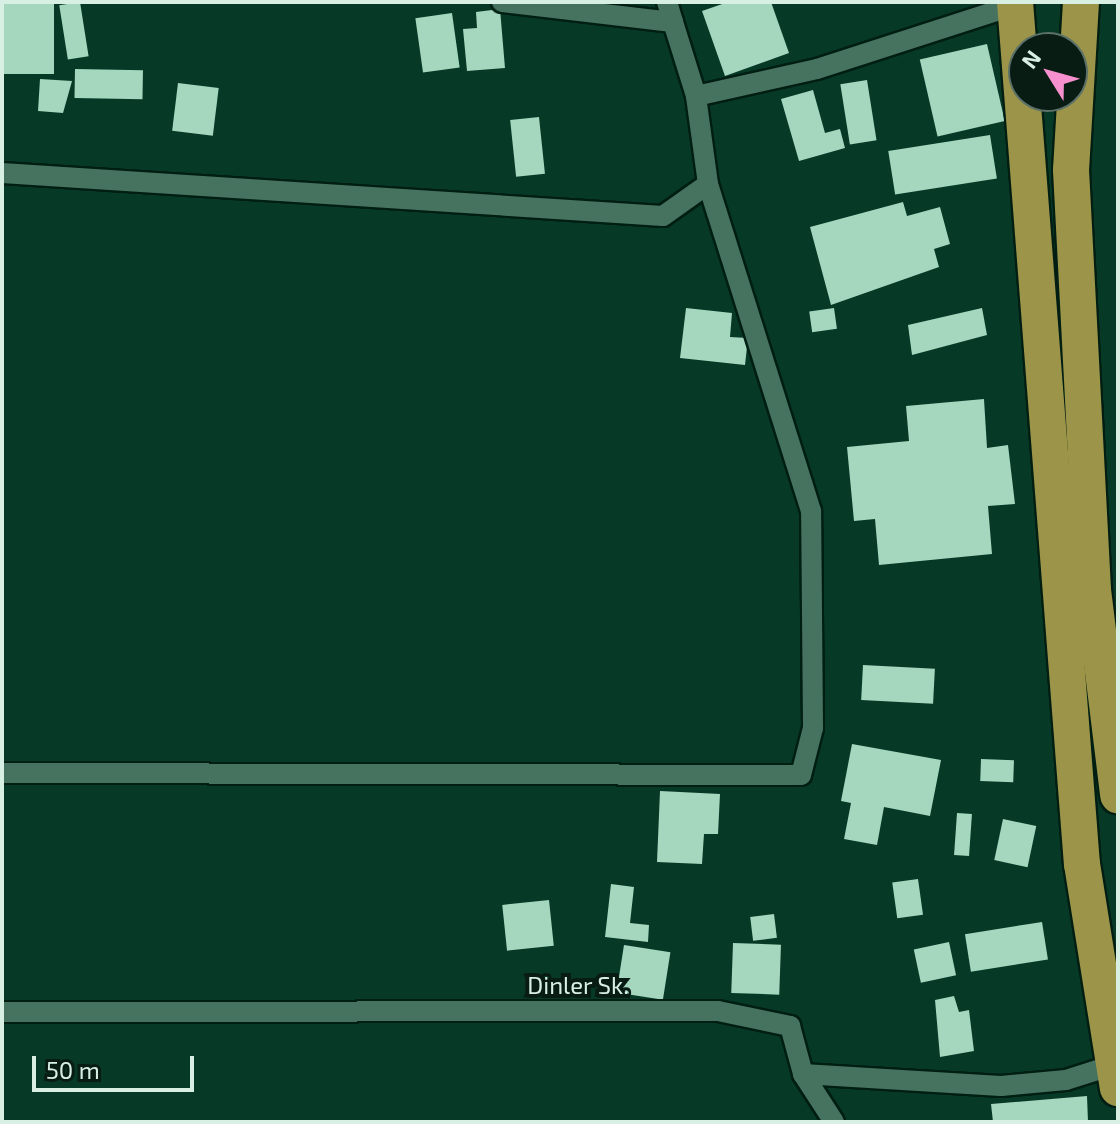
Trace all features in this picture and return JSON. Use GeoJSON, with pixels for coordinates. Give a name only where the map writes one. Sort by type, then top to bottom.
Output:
{"type":"FeatureCollection","features":[{"type":"Feature","properties":{"kind":"highway"},"geometry":{"type":"LineString","coordinates":[[1081,2],[1071,170],[1093,590],[1118,795]]}},
{"type":"Feature","properties":{"kind":"highway"},"geometry":{"type":"LineString","coordinates":[[1015,4],[1082,864],[1115,1076]]}},
{"type":"Feature","properties":{"kind":"street"},"geometry":{"type":"LineString","coordinates":[[2,773],[801,775],[813,728],[811,511],[708,184],[696,96],[670,12],[502,2]]}},
{"type":"Feature","properties":{"kind":"street"},"geometry":{"type":"LineString","coordinates":[[696,96],[817,69],[1015,4]]}},
{"type":"Feature","properties":{"kind":"street"},"geometry":{"type":"LineString","coordinates":[[2,173],[663,216],[708,184]]}},
{"type":"Feature","properties":{"kind":"street","name":"Dinler Sk."},"geometry":{"type":"LineString","coordinates":[[2,1012],[718,1011],[790,1026],[803,1074]]}},
{"type":"Feature","properties":{"kind":"street"},"geometry":{"type":"LineString","coordinates":[[803,1074],[1001,1086],[1115,1076]]}},
{"type":"Feature","properties":{"kind":"street"},"geometry":{"type":"LineString","coordinates":[[803,1074],[834,1122]]}},
{"type":"Feature","properties":{"kind":"building"},"geometry":{"type":"Polygon","coordinates":[[[3,2],[54,2],[54,74],[3,74],[3,2]]]}},
{"type":"Feature","properties":{"kind":"building"},"geometry":{"type":"Polygon","coordinates":[[[80,2],[89,56],[68,60],[59,5],[80,2]]]}},
{"type":"Feature","properties":{"kind":"building"},"geometry":{"type":"Polygon","coordinates":[[[728,2],[771,2],[789,53],[725,76],[702,11],[728,2]]]}},
{"type":"Feature","properties":{"kind":"building"},"geometry":{"type":"Polygon","coordinates":[[[500,9],[505,68],[467,71],[463,29],[477,28],[476,12],[500,9]]]}},
{"type":"Feature","properties":{"kind":"building"},"geometry":{"type":"Polygon","coordinates":[[[452,13],[460,67],[423,73],[415,18],[452,13]]]}},
{"type":"Feature","properties":{"kind":"building"},"geometry":{"type":"Polygon","coordinates":[[[987,44],[1005,121],[938,136],[920,60],[987,44]]]}},
{"type":"Feature","properties":{"kind":"building"},"geometry":{"type":"Polygon","coordinates":[[[75,69],[143,70],[142,99],[74,98],[75,69]]]}},
{"type":"Feature","properties":{"kind":"building"},"geometry":{"type":"Polygon","coordinates":[[[40,79],[72,81],[63,113],[38,111],[40,79]]]}},
{"type":"Feature","properties":{"kind":"building"},"geometry":{"type":"Polygon","coordinates":[[[867,80],[877,140],[850,144],[840,84],[867,80]]]}},
{"type":"Feature","properties":{"kind":"building"},"geometry":{"type":"Polygon","coordinates":[[[178,83],[219,88],[213,136],[172,131],[178,83]]]}},
{"type":"Feature","properties":{"kind":"building"},"geometry":{"type":"Polygon","coordinates":[[[813,90],[825,133],[840,129],[845,148],[799,161],[781,99],[813,90]]]}},
{"type":"Feature","properties":{"kind":"building"},"geometry":{"type":"Polygon","coordinates":[[[539,117],[545,174],[516,177],[510,120],[539,117]]]}},
{"type":"Feature","properties":{"kind":"building"},"geometry":{"type":"Polygon","coordinates":[[[990,135],[997,178],[895,195],[888,151],[990,135]]]}},
{"type":"Feature","properties":{"kind":"building"},"geometry":{"type":"Polygon","coordinates":[[[903,202],[907,216],[940,207],[950,244],[934,249],[939,267],[831,305],[810,227],[903,202]]]}},
{"type":"Feature","properties":{"kind":"building"},"geometry":{"type":"Polygon","coordinates":[[[686,308],[732,313],[730,337],[748,338],[745,365],[680,358],[686,308]]]}},
{"type":"Feature","properties":{"kind":"building"},"geometry":{"type":"Polygon","coordinates":[[[834,308],[837,329],[812,332],[809,311],[834,308]]]}},
{"type":"Feature","properties":{"kind":"building"},"geometry":{"type":"Polygon","coordinates":[[[982,308],[987,335],[912,355],[908,325],[982,308]]]}},
{"type":"Feature","properties":{"kind":"building"},"geometry":{"type":"Polygon","coordinates":[[[984,399],[987,448],[1008,445],[1015,504],[988,506],[992,554],[879,565],[875,519],[854,521],[847,447],[909,441],[906,406],[984,399]]]}},
{"type":"Feature","properties":{"kind":"building"},"geometry":{"type":"Polygon","coordinates":[[[863,665],[935,669],[933,704],[861,700],[863,665]]]}},
{"type":"Feature","properties":{"kind":"building"},"geometry":{"type":"Polygon","coordinates":[[[852,744],[941,760],[930,816],[884,807],[877,845],[844,839],[851,803],[841,801],[852,744]]]}},
{"type":"Feature","properties":{"kind":"building"},"geometry":{"type":"Polygon","coordinates":[[[981,759],[1014,760],[1013,782],[980,781],[981,759]]]}},
{"type":"Feature","properties":{"kind":"building"},"geometry":{"type":"Polygon","coordinates":[[[660,791],[720,794],[718,834],[704,834],[702,864],[657,862],[660,791]]]}},
{"type":"Feature","properties":{"kind":"building"},"geometry":{"type":"Polygon","coordinates":[[[957,813],[972,814],[969,856],[954,855],[957,813]]]}},
{"type":"Feature","properties":{"kind":"building"},"geometry":{"type":"Polygon","coordinates":[[[1003,819],[1036,826],[1028,867],[994,860],[1003,819]]]}},
{"type":"Feature","properties":{"kind":"building"},"geometry":{"type":"Polygon","coordinates":[[[918,879],[923,915],[897,918],[892,883],[918,879]]]}},
{"type":"Feature","properties":{"kind":"building"},"geometry":{"type":"Polygon","coordinates":[[[611,884],[634,887],[630,923],[649,925],[648,942],[605,937],[611,884]]]}},
{"type":"Feature","properties":{"kind":"building"},"geometry":{"type":"Polygon","coordinates":[[[549,900],[554,946],[507,951],[502,905],[549,900]]]}},
{"type":"Feature","properties":{"kind":"building"},"geometry":{"type":"Polygon","coordinates":[[[774,914],[777,938],[753,941],[750,917],[774,914]]]}},
{"type":"Feature","properties":{"kind":"building"},"geometry":{"type":"Polygon","coordinates":[[[1042,922],[1048,960],[971,972],[965,934],[1042,922]]]}},
{"type":"Feature","properties":{"kind":"building"},"geometry":{"type":"Polygon","coordinates":[[[949,942],[956,975],[921,983],[914,949],[949,942]]]}},
{"type":"Feature","properties":{"kind":"building"},"geometry":{"type":"Polygon","coordinates":[[[733,943],[781,945],[779,995],[731,993],[733,943]]]}},
{"type":"Feature","properties":{"kind":"building"},"geometry":{"type":"Polygon","coordinates":[[[624,945],[670,952],[663,1000],[616,992],[624,945]]]}},
{"type":"Feature","properties":{"kind":"building"},"geometry":{"type":"Polygon","coordinates":[[[954,996],[959,1012],[969,1010],[974,1051],[940,1057],[935,1000],[954,996]]]}},
{"type":"Feature","properties":{"kind":"building"},"geometry":{"type":"Polygon","coordinates":[[[1087,1096],[1088,1122],[993,1122],[991,1104],[1087,1096]]]}}]}
